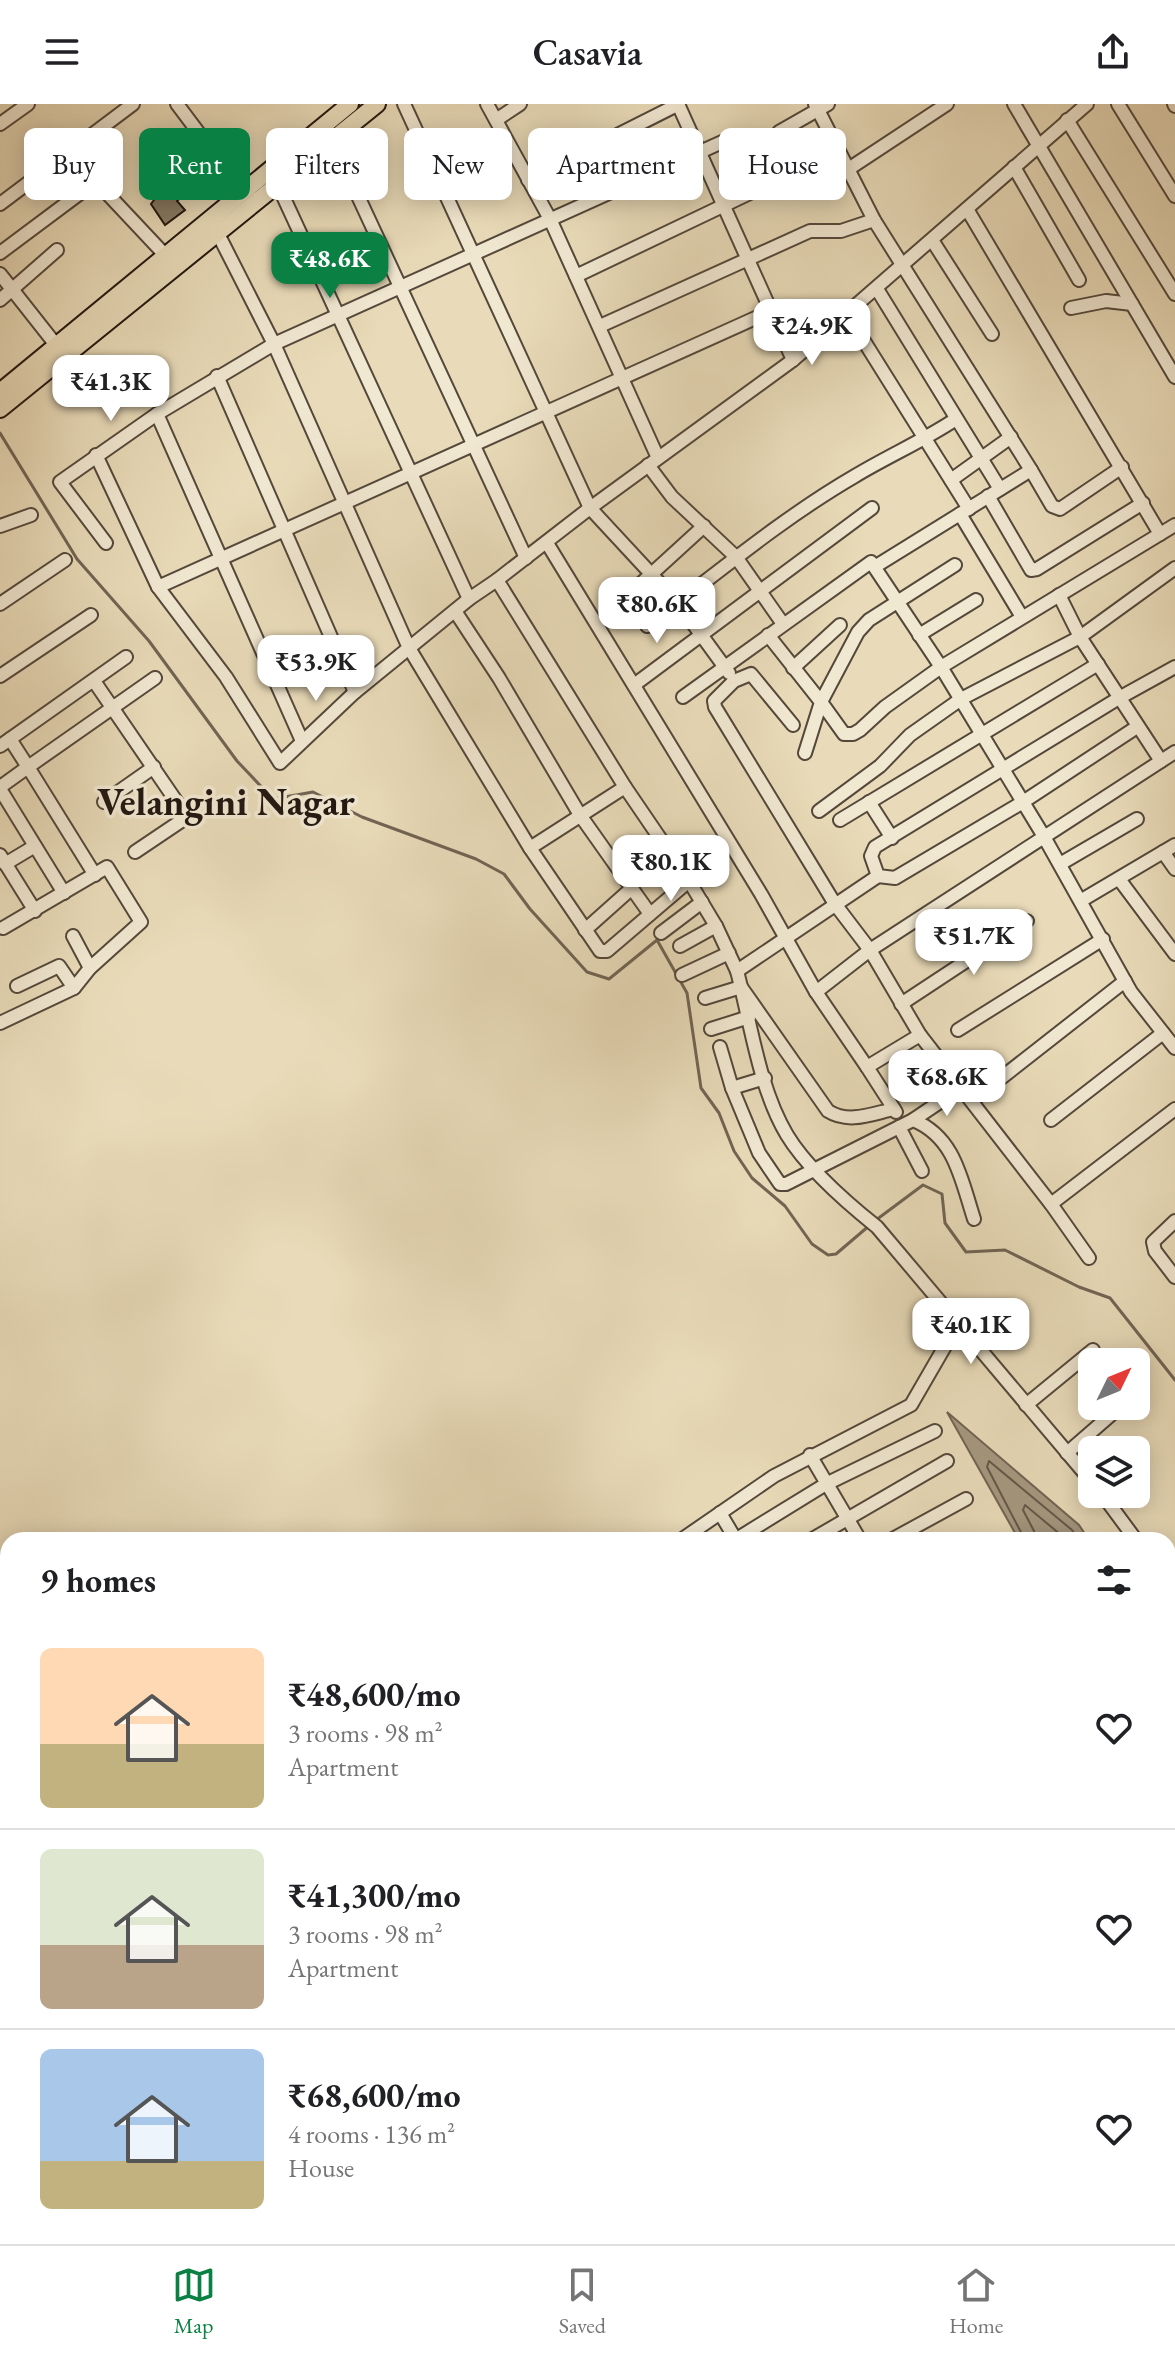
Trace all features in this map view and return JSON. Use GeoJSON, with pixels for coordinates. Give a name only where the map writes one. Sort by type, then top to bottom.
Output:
{"type":"FeatureCollection","features":[{"type":"Feature","properties":{"kind":"main road"},"geometry":{"type":"LineString","coordinates":[[250,186],[332,110],[350,104]]}},
{"type":"Feature","properties":{"kind":"main road"},"geometry":{"type":"LineString","coordinates":[[347,128],[377,104]]}},
{"type":"Feature","properties":{"kind":"main road"},"geometry":{"type":"LineString","coordinates":[[0,392],[166,256],[266,190]]}},
{"type":"Feature","properties":{"kind":"main road"},"geometry":{"type":"LineString","coordinates":[[0,409],[214,225],[236,200]]}},
{"type":"Feature","properties":{"kind":"street"},"geometry":{"type":"LineString","coordinates":[[0,124],[28,104]]}},
{"type":"Feature","properties":{"kind":"street"},"geometry":{"type":"LineString","coordinates":[[0,204],[133,104]]}},
{"type":"Feature","properties":{"kind":"street"},"geometry":{"type":"LineString","coordinates":[[177,104],[195,128]]}},
{"type":"Feature","properties":{"kind":"street"},"geometry":{"type":"LineString","coordinates":[[404,104],[590,508],[678,603],[734,681]]}},
{"type":"Feature","properties":{"kind":"street"},"geometry":{"type":"LineString","coordinates":[[487,104],[528,180]]}},
{"type":"Feature","properties":{"kind":"street"},"geometry":{"type":"LineString","coordinates":[[496,120],[520,104]]}},
{"type":"Feature","properties":{"kind":"street"},"geometry":{"type":"LineString","coordinates":[[631,128],[679,104],[690,128]]}},
{"type":"Feature","properties":{"kind":"street"},"geometry":{"type":"LineString","coordinates":[[576,276],[775,181],[813,183],[850,168],[947,104]]}},
{"type":"Feature","properties":{"kind":"street"},"geometry":{"type":"LineString","coordinates":[[1014,104],[1175,377]]}},
{"type":"Feature","properties":{"kind":"street"},"geometry":{"type":"LineString","coordinates":[[96,455],[158,587],[226,677],[280,763],[355,692],[469,599],[793,360],[1087,104]]}},
{"type":"Feature","properties":{"kind":"street"},"geometry":{"type":"LineString","coordinates":[[1118,104],[1175,196]]}},
{"type":"Feature","properties":{"kind":"street"},"geometry":{"type":"LineString","coordinates":[[785,128],[821,106],[874,220],[1052,506],[1060,509],[1067,507],[1122,467]]}},
{"type":"Feature","properties":{"kind":"street"},"geometry":{"type":"LineString","coordinates":[[1067,120],[1175,294]]}},
{"type":"Feature","properties":{"kind":"street"},"geometry":{"type":"LineString","coordinates":[[703,159],[793,360]]}},
{"type":"Feature","properties":{"kind":"street"},"geometry":{"type":"LineString","coordinates":[[1014,167],[1079,280]]}},
{"type":"Feature","properties":{"kind":"street"},"geometry":{"type":"LineString","coordinates":[[0,253],[87,188],[95,186],[103,189],[166,256]]}},
{"type":"Feature","properties":{"kind":"street"},"geometry":{"type":"LineString","coordinates":[[285,200],[469,599]]}},
{"type":"Feature","properties":{"kind":"street"},"geometry":{"type":"LineString","coordinates":[[360,200],[526,558]]}},
{"type":"Feature","properties":{"kind":"street"},"geometry":{"type":"LineString","coordinates":[[539,200],[600,326],[653,462],[672,497],[736,557],[783,624]]}},
{"type":"Feature","properties":{"kind":"street"},"geometry":{"type":"LineString","coordinates":[[106,543],[60,482],[96,455],[217,376],[274,344],[593,200]]}},
{"type":"Feature","properties":{"kind":"street"},"geometry":{"type":"LineString","coordinates":[[967,209],[1160,534]]}},
{"type":"Feature","properties":{"kind":"street"},"geometry":{"type":"LineString","coordinates":[[600,326],[810,231],[841,231],[874,220]]}},
{"type":"Feature","properties":{"kind":"street"},"geometry":{"type":"LineString","coordinates":[[214,225],[274,344],[409,648],[530,848],[585,930],[604,952],[689,881]]}},
{"type":"Feature","properties":{"kind":"street"},"geometry":{"type":"LineString","coordinates":[[932,240],[992,334]]}},
{"type":"Feature","properties":{"kind":"street"},"geometry":{"type":"LineString","coordinates":[[0,300],[57,250]]}},
{"type":"Feature","properties":{"kind":"street"},"geometry":{"type":"LineString","coordinates":[[0,274],[56,345]]}},
{"type":"Feature","properties":{"kind":"street"},"geometry":{"type":"LineString","coordinates":[[877,289],[980,459],[1031,570],[1143,503]]}},
{"type":"Feature","properties":{"kind":"street"},"geometry":{"type":"LineString","coordinates":[[1071,308],[1106,301],[1132,304]]}},
{"type":"Feature","properties":{"kind":"street"},"geometry":{"type":"LineString","coordinates":[[158,587],[771,311]]}},
{"type":"Feature","properties":{"kind":"street"},"geometry":{"type":"LineString","coordinates":[[847,314],[951,480],[964,511],[1022,617]]}},
{"type":"Feature","properties":{"kind":"street"},"geometry":{"type":"LineString","coordinates":[[217,376],[355,692]]}},
{"type":"Feature","properties":{"kind":"street"},"geometry":{"type":"LineString","coordinates":[[157,414],[302,741]]}},
{"type":"Feature","properties":{"kind":"street"},"geometry":{"type":"LineString","coordinates":[[647,626],[736,557],[854,476],[956,419]]}},
{"type":"Feature","properties":{"kind":"street"},"geometry":{"type":"LineString","coordinates":[[951,480],[1011,437]]}},
{"type":"Feature","properties":{"kind":"street"},"geometry":{"type":"LineString","coordinates":[[876,566],[1031,470]]}},
{"type":"Feature","properties":{"kind":"street"},"geometry":{"type":"LineString","coordinates":[[634,685],[872,508]]}},
{"type":"Feature","properties":{"kind":"street"},"geometry":{"type":"LineString","coordinates":[[0,526],[31,515]]}},
{"type":"Feature","properties":{"kind":"street"},"geometry":{"type":"LineString","coordinates":[[768,635],[842,731],[853,734],[941,667],[1175,525]]}},
{"type":"Feature","properties":{"kind":"street"},"geometry":{"type":"LineString","coordinates":[[623,600],[704,526]]}},
{"type":"Feature","properties":{"kind":"street"},"geometry":{"type":"LineString","coordinates":[[547,543],[816,992],[906,1124],[922,1171]]}},
{"type":"Feature","properties":{"kind":"street"},"geometry":{"type":"LineString","coordinates":[[0,604],[65,560]]}},
{"type":"Feature","properties":{"kind":"street"},"geometry":{"type":"LineString","coordinates":[[683,697],[871,562],[1003,768],[1082,900],[1125,981],[1175,1048]]}},
{"type":"Feature","properties":{"kind":"street"},"geometry":{"type":"LineString","coordinates":[[805,753],[821,702],[863,626],[955,565]]}},
{"type":"Feature","properties":{"kind":"street"},"geometry":{"type":"LineString","coordinates":[[819,811],[880,766],[910,735],[961,699],[1080,637],[1175,568]]}},
{"type":"Feature","properties":{"kind":"street"},"geometry":{"type":"LineString","coordinates":[[497,580],[625,787],[716,926],[737,971],[765,1078],[788,1135],[959,1322],[1078,1466]]}},
{"type":"Feature","properties":{"kind":"street"},"geometry":{"type":"LineString","coordinates":[[1059,595],[1080,637],[1161,761]]}},
{"type":"Feature","properties":{"kind":"street"},"geometry":{"type":"LineString","coordinates":[[919,635],[976,600]]}},
{"type":"Feature","properties":{"kind":"street"},"geometry":{"type":"LineString","coordinates":[[455,611],[499,678],[580,815],[650,914]]}},
{"type":"Feature","properties":{"kind":"street"},"geometry":{"type":"LineString","coordinates":[[0,676],[91,615]]}},
{"type":"Feature","properties":{"kind":"street"},"geometry":{"type":"LineString","coordinates":[[793,668],[840,625]]}},
{"type":"Feature","properties":{"kind":"street"},"geometry":{"type":"LineString","coordinates":[[95,875],[28,767],[5,742],[126,657]]}},
{"type":"Feature","properties":{"kind":"street"},"geometry":{"type":"LineString","coordinates":[[840,820],[1098,664]]}},
{"type":"Feature","properties":{"kind":"street"},"geometry":{"type":"LineString","coordinates":[[878,876],[872,850],[1003,768],[1175,667]]}},
{"type":"Feature","properties":{"kind":"street"},"geometry":{"type":"LineString","coordinates":[[793,725],[757,678],[744,675],[718,695],[715,707],[835,904],[870,950],[920,1035],[973,1100],[1089,1258]]}},
{"type":"Feature","properties":{"kind":"street"},"geometry":{"type":"LineString","coordinates":[[64,893],[0,788],[155,678]]}},
{"type":"Feature","properties":{"kind":"street"},"geometry":{"type":"LineString","coordinates":[[94,681],[187,817],[135,852]]}},
{"type":"Feature","properties":{"kind":"street"},"geometry":{"type":"LineString","coordinates":[[737,971],[878,876],[895,878],[1023,802],[1137,727]]}},
{"type":"Feature","properties":{"kind":"street"},"geometry":{"type":"LineString","coordinates":[[816,992],[870,950],[1175,752]]}},
{"type":"Feature","properties":{"kind":"street"},"geometry":{"type":"LineString","coordinates":[[104,802],[154,767]]}},
{"type":"Feature","properties":{"kind":"street"},"geometry":{"type":"LineString","coordinates":[[530,848],[625,787]]}},
{"type":"Feature","properties":{"kind":"street"},"geometry":{"type":"LineString","coordinates":[[869,802],[892,838]]}},
{"type":"Feature","properties":{"kind":"street"},"geometry":{"type":"LineString","coordinates":[[1060,864],[1137,819]]}},
{"type":"Feature","properties":{"kind":"street"},"geometry":{"type":"LineString","coordinates":[[1082,900],[1175,845]]}},
{"type":"Feature","properties":{"kind":"street"},"geometry":{"type":"LineString","coordinates":[[35,846],[3,860],[35,911]]}},
{"type":"Feature","properties":{"kind":"street"},"geometry":{"type":"LineString","coordinates":[[1163,852],[1175,869]]}},
{"type":"Feature","properties":{"kind":"street"},"geometry":{"type":"LineString","coordinates":[[0,1023],[74,988],[90,968],[141,922],[107,867],[1,928]]}},
{"type":"Feature","properties":{"kind":"street"},"geometry":{"type":"LineString","coordinates":[[1119,879],[1175,954]]}},
{"type":"Feature","properties":{"kind":"street"},"geometry":{"type":"LineString","coordinates":[[585,930],[632,888]]}},
{"type":"Feature","properties":{"kind":"street"},"geometry":{"type":"LineString","coordinates":[[661,933],[702,902]]}},
{"type":"Feature","properties":{"kind":"street"},"geometry":{"type":"LineString","coordinates":[[901,1004],[1027,921]]}},
{"type":"Feature","properties":{"kind":"street"},"geometry":{"type":"LineString","coordinates":[[680,946],[716,926]]}},
{"type":"Feature","properties":{"kind":"street"},"geometry":{"type":"LineString","coordinates":[[73,936],[90,968]]}},
{"type":"Feature","properties":{"kind":"street"},"geometry":{"type":"LineString","coordinates":[[958,1030],[1103,939]]}},
{"type":"Feature","properties":{"kind":"street"},"geometry":{"type":"LineString","coordinates":[[682,975],[729,953]]}},
{"type":"Feature","properties":{"kind":"street"},"geometry":{"type":"LineString","coordinates":[[17,986],[59,966],[74,988]]}},
{"type":"Feature","properties":{"kind":"street"},"geometry":{"type":"LineString","coordinates":[[973,1100],[1125,981]]}},
{"type":"Feature","properties":{"kind":"street"},"geometry":{"type":"LineString","coordinates":[[705,998],[741,987]]}},
{"type":"Feature","properties":{"kind":"street"},"geometry":{"type":"LineString","coordinates":[[741,987],[828,1111],[848,1119],[894,1109]]}},
{"type":"Feature","properties":{"kind":"street"},"geometry":{"type":"LineString","coordinates":[[711,1029],[749,1017]]}},
{"type":"Feature","properties":{"kind":"street"},"geometry":{"type":"LineString","coordinates":[[1051,1120],[1163,1033]]}},
{"type":"Feature","properties":{"kind":"street"},"geometry":{"type":"LineString","coordinates":[[867,1067],[920,1035]]}},
{"type":"Feature","properties":{"kind":"street"},"geometry":{"type":"LineString","coordinates":[[720,1047],[732,1088],[759,1153],[780,1184],[786,1184],[906,1124],[962,1087]]}},
{"type":"Feature","properties":{"kind":"street"},"geometry":{"type":"LineString","coordinates":[[732,1088],[765,1078]]}},
{"type":"Feature","properties":{"kind":"street"},"geometry":{"type":"LineString","coordinates":[[1051,1204],[1175,1109]]}},
{"type":"Feature","properties":{"kind":"street"},"geometry":{"type":"LineString","coordinates":[[906,1124],[936,1132],[949,1148],[974,1219]]}},
{"type":"Feature","properties":{"kind":"street"},"geometry":{"type":"LineString","coordinates":[[1175,1221],[1153,1242],[1155,1251],[1175,1277]]}},
{"type":"Feature","properties":{"kind":"street"},"geometry":{"type":"LineString","coordinates":[[693,1532],[810,1455],[894,1417],[911,1405],[959,1322]]}},
{"type":"Feature","properties":{"kind":"street"},"geometry":{"type":"LineString","coordinates":[[1026,1405],[1078,1362]]}},
{"type":"Feature","properties":{"kind":"street"},"geometry":{"type":"LineString","coordinates":[[1067,1453],[1105,1420]]}},
{"type":"Feature","properties":{"kind":"street"},"geometry":{"type":"LineString","coordinates":[[748,1532],[826,1484],[935,1431]]}},
{"type":"Feature","properties":{"kind":"street"},"geometry":{"type":"LineString","coordinates":[[810,1455],[855,1532]]}},
{"type":"Feature","properties":{"kind":"street"},"geometry":{"type":"LineString","coordinates":[[825,1532],[947,1461]]}},
{"type":"Feature","properties":{"kind":"street"},"geometry":{"type":"LineString","coordinates":[[906,1532],[966,1499]]}},
{"type":"Feature","properties":{"kind":"street"},"geometry":{"type":"LineString","coordinates":[[1112,1508],[1130,1532]]}},
{"type":"Feature","properties":{"kind":"street"},"geometry":{"type":"LineString","coordinates":[[720,1513],[731,1532]]}},
{"type":"Feature","properties":{"kind":"water"},"geometry":{"type":"Polygon","coordinates":[[[947,1412],[1084,1532],[1014,1532],[947,1412]]]}},
{"type":"Feature","properties":{"kind":"building"},"geometry":{"type":"Polygon","coordinates":[[[154,200],[178,200],[185,210],[165,225],[151,204],[154,200]]]}},
{"type":"Feature","properties":{"kind":"waterway"},"geometry":{"type":"LineString","coordinates":[[0,433],[77,559],[149,641],[237,761],[273,799],[313,792],[362,817],[476,859],[504,874],[530,909],[587,972],[609,979],[657,940],[687,993],[701,1088],[719,1113],[734,1151],[752,1178],[785,1206],[812,1244],[828,1255],[836,1254],[870,1225]]}},
{"type":"Feature","properties":{"kind":"waterway"},"geometry":{"type":"LineString","coordinates":[[876,1220],[923,1185],[942,1194],[945,1223],[966,1252],[1005,1250],[1079,1287],[1110,1298],[1175,1380]]}},
{"type":"Feature","properties":{"kind":"district","name":"Velangini Nagar"},"geometry":{"type":"Point","coordinates":[226,801]}}]}
